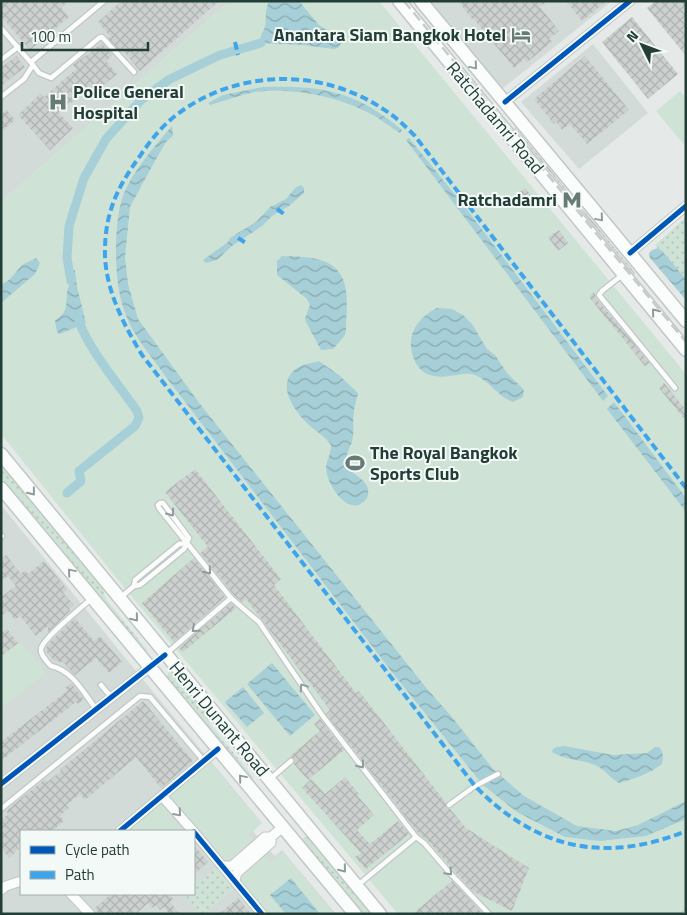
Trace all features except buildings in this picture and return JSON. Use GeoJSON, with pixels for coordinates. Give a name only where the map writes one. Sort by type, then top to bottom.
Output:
{"type":"FeatureCollection","features":[{"type":"Feature","properties":{"kind":"main road","name":"Ratchadamri Road"},"geometry":{"type":"LineString","coordinates":[[399,1],[686,350]]}},
{"type":"Feature","properties":{"kind":"main road","name":"Ratchadamri Road"},"geometry":{"type":"LineString","coordinates":[[421,1],[686,321]]}},
{"type":"Feature","properties":{"kind":"main road"},"geometry":{"type":"LineString","coordinates":[[491,114],[505,102]]}},
{"type":"Feature","properties":{"kind":"main road","name":"Henri Dunant Road"},"geometry":{"type":"LineString","coordinates":[[1,454],[380,914]]}},
{"type":"Feature","properties":{"kind":"main road","name":"Henri Dunant Road"},"geometry":{"type":"LineString","coordinates":[[1,488],[355,914]]}},
{"type":"Feature","properties":{"kind":"main road"},"geometry":{"type":"LineString","coordinates":[[150,667],[165,654]]}},
{"type":"Feature","properties":{"kind":"main road"},"geometry":{"type":"LineString","coordinates":[[283,827],[297,814]]}},
{"type":"Feature","properties":{"kind":"street"},"geometry":{"type":"LineString","coordinates":[[505,102],[630,1]]}},
{"type":"Feature","properties":{"kind":"street"},"geometry":{"type":"LineString","coordinates":[[630,253],[686,206]]}},
{"type":"Feature","properties":{"kind":"street"},"geometry":{"type":"LineString","coordinates":[[1,784],[150,667]]}},
{"type":"Feature","properties":{"kind":"street"},"geometry":{"type":"LineString","coordinates":[[121,830],[218,749]]}},
{"type":"Feature","properties":{"kind":"street"},"geometry":{"type":"LineString","coordinates":[[162,796],[193,830]]}},
{"type":"Feature","properties":{"kind":"street"},"geometry":{"type":"LineString","coordinates":[[224,866],[232,866],[265,837],[271,837],[283,827]]}},
{"type":"Feature","properties":{"kind":"street"},"geometry":{"type":"LineString","coordinates":[[195,832],[262,914]]}},
{"type":"Feature","properties":{"kind":"street"},"geometry":{"type":"LineString","coordinates":[[235,880],[237,873],[271,843],[271,837]]}},
{"type":"Feature","properties":{"kind":"street"},"geometry":{"type":"LineString","coordinates":[[1,890],[6,886],[20,881]]}},
{"type":"Feature","properties":{"kind":"street"},"geometry":{"type":"LineString","coordinates":[[72,895],[90,914]]}},
{"type":"Feature","properties":{"kind":"lane"},"geometry":{"type":"LineString","coordinates":[[1,97],[24,78],[32,64],[104,1]]}},
{"type":"Feature","properties":{"kind":"lane"},"geometry":{"type":"LineString","coordinates":[[1,28],[39,73],[51,78],[102,37],[134,72]]}},
{"type":"Feature","properties":{"kind":"lane"},"geometry":{"type":"LineString","coordinates":[[1,60],[18,48]]}},
{"type":"Feature","properties":{"kind":"lane"},"geometry":{"type":"LineString","coordinates":[[624,274],[599,295],[675,388]]}},
{"type":"Feature","properties":{"kind":"lane"},"geometry":{"type":"LineString","coordinates":[[186,543],[189,538],[163,503],[160,503],[158,505],[159,508],[186,543],[230,598],[259,622],[330,728],[416,837],[424,843],[489,914]]}},
{"type":"Feature","properties":{"kind":"lane"},"geometry":{"type":"LineString","coordinates":[[119,598],[134,586],[135,580],[179,544],[186,543]]}},
{"type":"Feature","properties":{"kind":"lane"},"geometry":{"type":"LineString","coordinates":[[93,598],[46,639],[41,648],[42,654],[51,666],[58,667],[72,678],[96,709]]}},
{"type":"Feature","properties":{"kind":"lane"},"geometry":{"type":"LineString","coordinates":[[165,654],[230,598]]}},
{"type":"Feature","properties":{"kind":"lane"},"geometry":{"type":"LineString","coordinates":[[101,684],[111,697]]}},
{"type":"Feature","properties":{"kind":"lane"},"geometry":{"type":"LineString","coordinates":[[1,809],[140,696],[150,697],[204,760]]}},
{"type":"Feature","properties":{"kind":"lane"},"geometry":{"type":"LineString","coordinates":[[268,780],[292,761]]}},
{"type":"Feature","properties":{"kind":"lane"},"geometry":{"type":"LineString","coordinates":[[449,805],[479,784],[498,774]]}},
{"type":"Feature","properties":{"kind":"lane"},"geometry":{"type":"LineString","coordinates":[[357,886],[416,837]]}},
{"type":"Feature","properties":{"kind":"shaded area","name":"Police General Hospital"},"geometry":{"type":"Polygon","coordinates":[[[1,1],[230,1],[1,202],[1,1]]]}},
{"type":"Feature","properties":{"kind":"shaded area"},"geometry":{"type":"Polygon","coordinates":[[[430,1],[612,1],[502,89],[430,1]]]}},
{"type":"Feature","properties":{"kind":"shaded area"},"geometry":{"type":"Polygon","coordinates":[[[593,44],[648,113],[579,169],[521,102],[593,44]]]}},
{"type":"Feature","properties":{"kind":"shaded area"},"geometry":{"type":"Polygon","coordinates":[[[1,505],[262,823],[253,831],[275,856],[282,850],[336,914],[1,914],[1,505]]]}},
{"type":"Feature","properties":{"kind":"green space","name":"The Royal Bangkok Sports Club"},"geometry":{"type":"Polygon","coordinates":[[[230,1],[379,1],[686,374],[686,914],[398,914],[127,591],[1,434],[1,202],[230,1]]]}},
{"type":"Feature","properties":{"kind":"green space"},"geometry":{"type":"Polygon","coordinates":[[[680,91],[686,98],[686,147],[656,111],[680,91]]]}},
{"type":"Feature","properties":{"kind":"green space"},"geometry":{"type":"Polygon","coordinates":[[[686,217],[686,279],[655,245],[686,217]]]}},
{"type":"Feature","properties":{"kind":"green space"},"geometry":{"type":"Polygon","coordinates":[[[1,464],[100,582],[106,599],[148,651],[146,652],[1,477],[1,464]]]}},
{"type":"Feature","properties":{"kind":"green space"},"geometry":{"type":"Polygon","coordinates":[[[21,642],[46,673],[1,708],[1,657],[21,642]]]}},
{"type":"Feature","properties":{"kind":"green space"},"geometry":{"type":"Polygon","coordinates":[[[169,672],[175,676],[202,708],[211,725],[254,778],[252,779],[166,677],[169,672]]]}},
{"type":"Feature","properties":{"kind":"green space"},"geometry":{"type":"Polygon","coordinates":[[[207,760],[261,823],[248,834],[256,844],[231,864],[223,862],[165,796],[207,760]]]}},
{"type":"Feature","properties":{"kind":"green space"},"geometry":{"type":"Polygon","coordinates":[[[161,804],[182,830],[128,830],[161,804]]]}},
{"type":"Feature","properties":{"kind":"green space"},"geometry":{"type":"Polygon","coordinates":[[[306,836],[315,843],[373,914],[364,914],[302,842],[302,839],[306,836]]]}},
{"type":"Feature","properties":{"kind":"green space"},"geometry":{"type":"Polygon","coordinates":[[[283,852],[334,914],[263,914],[236,879],[262,854],[270,864],[283,852]]]}},
{"type":"Feature","properties":{"kind":"green space"},"geometry":{"type":"Polygon","coordinates":[[[217,866],[235,888],[203,914],[200,914],[185,895],[195,895],[195,885],[217,866]]]}},
{"type":"Feature","properties":{"kind":"water"},"geometry":{"type":"Polygon","coordinates":[[[269,1],[299,1],[319,25],[342,40],[340,45],[333,49],[261,43],[260,38],[265,27],[269,1]]]}},
{"type":"Feature","properties":{"kind":"water"},"geometry":{"type":"Polygon","coordinates":[[[262,87],[303,87],[337,93],[369,107],[402,130],[400,133],[375,116],[344,102],[314,94],[284,91],[255,92],[210,105],[208,103],[223,95],[262,87]]]}},
{"type":"Feature","properties":{"kind":"water"},"geometry":{"type":"Polygon","coordinates":[[[172,126],[173,136],[166,142],[130,207],[125,257],[128,284],[138,319],[200,404],[493,769],[524,796],[577,826],[616,831],[638,825],[686,801],[686,819],[646,836],[599,841],[565,837],[517,812],[483,785],[395,676],[166,377],[128,322],[118,283],[116,245],[119,212],[126,190],[144,161],[172,126]]]}},
{"type":"Feature","properties":{"kind":"water"},"geometry":{"type":"Polygon","coordinates":[[[409,138],[466,208],[608,396],[603,401],[406,140],[409,138]]]}},
{"type":"Feature","properties":{"kind":"water"},"geometry":{"type":"Polygon","coordinates":[[[301,185],[304,188],[304,193],[289,206],[272,216],[262,226],[232,246],[217,260],[206,263],[203,260],[228,242],[230,238],[257,221],[270,207],[286,199],[296,187],[301,185]]]}},
{"type":"Feature","properties":{"kind":"water"},"geometry":{"type":"Polygon","coordinates":[[[658,248],[686,279],[686,300],[650,258],[649,253],[658,248]]]}},
{"type":"Feature","properties":{"kind":"water"},"geometry":{"type":"Polygon","coordinates":[[[282,256],[313,258],[323,261],[338,271],[343,279],[347,300],[346,330],[345,335],[333,349],[321,350],[306,322],[305,318],[310,305],[307,299],[277,275],[277,261],[282,256]]]}},
{"type":"Feature","properties":{"kind":"water"},"geometry":{"type":"Polygon","coordinates":[[[36,258],[40,263],[35,274],[1,303],[1,285],[10,279],[22,265],[36,258]]]}},
{"type":"Feature","properties":{"kind":"water"},"geometry":{"type":"Polygon","coordinates":[[[75,270],[86,323],[60,334],[57,332],[55,321],[65,309],[67,291],[70,284],[68,271],[75,270]]]}},
{"type":"Feature","properties":{"kind":"water"},"geometry":{"type":"Polygon","coordinates":[[[437,308],[452,309],[463,315],[472,324],[487,349],[495,355],[507,373],[524,390],[523,397],[513,402],[502,396],[482,379],[472,374],[436,376],[424,372],[420,368],[413,357],[411,338],[420,321],[437,308]]]}},
{"type":"Feature","properties":{"kind":"water"},"geometry":{"type":"Polygon","coordinates":[[[319,361],[339,375],[358,393],[354,410],[353,438],[346,459],[349,469],[367,486],[367,498],[358,505],[346,503],[336,493],[329,479],[326,467],[331,445],[302,418],[292,404],[287,389],[287,381],[297,368],[319,361]]]}},
{"type":"Feature","properties":{"kind":"water"},"geometry":{"type":"Polygon","coordinates":[[[614,402],[686,498],[686,512],[607,409],[614,402]]]}},
{"type":"Feature","properties":{"kind":"water"},"geometry":{"type":"Polygon","coordinates":[[[272,663],[315,715],[290,736],[247,684],[272,663]]]}},
{"type":"Feature","properties":{"kind":"water"},"geometry":{"type":"Polygon","coordinates":[[[243,687],[264,713],[247,727],[225,702],[243,687]]]}},
{"type":"Feature","properties":{"kind":"water"},"geometry":{"type":"Polygon","coordinates":[[[564,746],[613,755],[647,753],[655,747],[659,747],[663,757],[662,764],[641,776],[619,783],[597,766],[563,757],[552,752],[557,747],[564,746]]]}},
{"type":"Feature","properties":{"kind":"water"},"geometry":{"type":"Polygon","coordinates":[[[291,878],[320,914],[286,914],[270,895],[291,878]]]}},
{"type":"Feature","properties":{"kind":"waterway"},"geometry":{"type":"LineString","coordinates":[[71,281],[67,258],[69,226],[84,178],[106,139],[141,100],[170,79],[220,55],[261,43]]}},
{"type":"Feature","properties":{"kind":"waterway"},"geometry":{"type":"LineString","coordinates":[[67,493],[81,481],[79,471],[135,426],[139,418],[137,411],[94,351],[78,316]]}},
{"type":"Feature","properties":{"kind":"railway"},"geometry":{"type":"LineString","coordinates":[[404,1],[686,342]]}},
{"type":"Feature","properties":{"kind":"marked path"},"geometry":{"type":"LineString","coordinates":[[235,42],[238,55]]}},
{"type":"Feature","properties":{"kind":"marked path"},"geometry":{"type":"LineString","coordinates":[[686,488],[415,136],[392,115],[358,95],[332,86],[305,80],[278,79],[251,82],[224,89],[199,100],[170,120],[152,140],[118,191],[109,215],[107,228],[105,242],[106,270],[113,296],[135,344],[475,786],[498,807],[522,824],[547,837],[573,844],[600,848],[627,847],[656,841],[686,831]]}},
{"type":"Feature","properties":{"kind":"marked path"},"geometry":{"type":"LineString","coordinates":[[277,209],[284,214]]}},
{"type":"Feature","properties":{"kind":"marked path"},"geometry":{"type":"LineString","coordinates":[[238,238],[246,243]]}},
{"type":"Feature","properties":{"kind":"cycle path"},"geometry":{"type":"LineString","coordinates":[[505,102],[630,1]]}},
{"type":"Feature","properties":{"kind":"cycle path"},"geometry":{"type":"LineString","coordinates":[[630,253],[686,206]]}},
{"type":"Feature","properties":{"kind":"cycle path"},"geometry":{"type":"LineString","coordinates":[[1,784],[165,655]]}},
{"type":"Feature","properties":{"kind":"cycle path"},"geometry":{"type":"LineString","coordinates":[[121,830],[218,749]]}},
{"type":"Feature","properties":{"kind":"cycle path"},"geometry":{"type":"LineString","coordinates":[[195,833],[262,914]]}},
{"type":"Feature","properties":{"kind":"place","name":"Anantara Siam Bangkok Hotel"},"geometry":{"type":"Point","coordinates":[521,35]}},
{"type":"Feature","properties":{"kind":"place","name":"Police General Hospital"},"geometry":{"type":"Point","coordinates":[58,102]}},
{"type":"Feature","properties":{"kind":"place","name":"Ratchadamri"},"geometry":{"type":"Point","coordinates":[572,200]}},
{"type":"Feature","properties":{"kind":"place","name":"The Royal Bangkok Sports Club"},"geometry":{"type":"Point","coordinates":[355,463]}}]}
